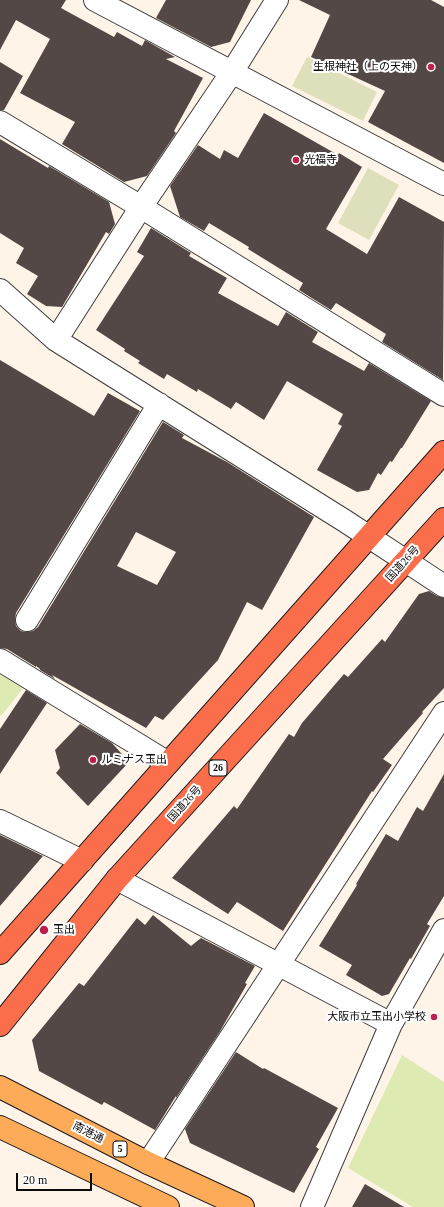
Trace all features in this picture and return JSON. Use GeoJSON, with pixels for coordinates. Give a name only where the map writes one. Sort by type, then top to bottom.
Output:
{"type":"FeatureCollection","features":[{"type":"Feature","properties":{"kind":"highway"},"geometry":{"type":"LineString","coordinates":[[0,953],[444,452]]}},
{"type":"Feature","properties":{"kind":"highway","name":"国道26号"},"geometry":{"type":"LineString","coordinates":[[0,1025],[117,879],[444,519]]}},
{"type":"Feature","properties":{"kind":"main road","name":"南港通"},"geometry":{"type":"LineString","coordinates":[[0,1087],[148,1163],[243,1207]]}},
{"type":"Feature","properties":{"kind":"main road"},"geometry":{"type":"LineString","coordinates":[[0,1127],[168,1207]]}},
{"type":"Feature","properties":{"kind":"street"},"geometry":{"type":"LineString","coordinates":[[95,0],[444,184]]}},
{"type":"Feature","properties":{"kind":"street"},"geometry":{"type":"LineString","coordinates":[[56,340],[141,207],[232,72],[277,0]]}},
{"type":"Feature","properties":{"kind":"street"},"geometry":{"type":"LineString","coordinates":[[0,122],[141,207],[444,395]]}},
{"type":"Feature","properties":{"kind":"street"},"geometry":{"type":"LineString","coordinates":[[0,290],[56,340],[370,536],[444,586]]}},
{"type":"Feature","properties":{"kind":"street"},"geometry":{"type":"LineString","coordinates":[[27,620],[158,404]]}},
{"type":"Feature","properties":{"kind":"street"},"geometry":{"type":"LineString","coordinates":[[0,660],[168,763]]}},
{"type":"Feature","properties":{"kind":"street"},"geometry":{"type":"LineString","coordinates":[[148,1163],[444,714]]}},
{"type":"Feature","properties":{"kind":"street"},"geometry":{"type":"LineString","coordinates":[[0,821],[82,861]]}},
{"type":"Feature","properties":{"kind":"street"},"geometry":{"type":"LineString","coordinates":[[117,879],[391,1024]]}},
{"type":"Feature","properties":{"kind":"street"},"geometry":{"type":"LineString","coordinates":[[312,1207],[391,1024],[444,930]]}},
{"type":"Feature","properties":{"kind":"green space"},"geometry":{"type":"Polygon","coordinates":[[[307,57],[377,92],[363,121],[292,86],[307,57]]]}},
{"type":"Feature","properties":{"kind":"green space"},"geometry":{"type":"Polygon","coordinates":[[[368,168],[399,185],[369,240],[338,223],[368,168]]]}},
{"type":"Feature","properties":{"kind":"green space"},"geometry":{"type":"Polygon","coordinates":[[[0,674],[24,687],[1,716],[0,715],[0,674]]]}},
{"type":"Feature","properties":{"kind":"green space"},"geometry":{"type":"Polygon","coordinates":[[[402,1055],[444,1082],[444,1207],[413,1207],[348,1168],[402,1055]]]}},
{"type":"Feature","properties":{"kind":"building"},"geometry":{"type":"Polygon","coordinates":[[[0,0],[66,0],[61,8],[114,37],[117,32],[142,46],[145,40],[175,57],[166,59],[203,78],[174,131],[176,133],[147,176],[124,182],[62,144],[75,122],[20,93],[50,39],[16,20],[0,50],[0,0]]]}},
{"type":"Feature","properties":{"kind":"building"},"geometry":{"type":"Polygon","coordinates":[[[166,0],[251,0],[230,42],[211,47],[156,18],[166,0]]]}},
{"type":"Feature","properties":{"kind":"building"},"geometry":{"type":"Polygon","coordinates":[[[299,0],[431,0],[444,7],[444,163],[368,122],[385,91],[311,57],[330,15],[299,0]]]}},
{"type":"Feature","properties":{"kind":"building"},"geometry":{"type":"Polygon","coordinates":[[[0,62],[23,76],[4,110],[0,110],[0,62]]]}},
{"type":"Feature","properties":{"kind":"building"},"geometry":{"type":"Polygon","coordinates":[[[264,113],[362,167],[326,229],[367,254],[399,197],[444,222],[443,380],[382,342],[386,334],[336,303],[331,310],[299,290],[303,283],[248,249],[249,247],[209,223],[204,231],[180,217],[170,186],[198,145],[220,159],[224,150],[238,158],[264,113]]]}},
{"type":"Feature","properties":{"kind":"building"},"geometry":{"type":"Polygon","coordinates":[[[0,139],[109,202],[115,224],[109,234],[106,232],[62,307],[46,306],[27,294],[38,276],[16,263],[24,248],[0,233],[0,139]]]}},
{"type":"Feature","properties":{"kind":"building"},"geometry":{"type":"Polygon","coordinates":[[[151,228],[191,253],[189,256],[227,278],[218,293],[278,326],[286,312],[318,332],[312,342],[364,371],[369,363],[431,401],[402,448],[392,462],[390,461],[381,475],[378,473],[369,490],[357,492],[317,470],[342,426],[338,424],[343,414],[287,381],[264,420],[236,402],[231,409],[198,389],[197,392],[167,374],[164,379],[138,363],[140,361],[124,351],[125,349],[96,330],[144,256],[137,252],[151,228]]]}},
{"type":"Feature","properties":{"kind":"building"},"geometry":{"type":"Polygon","coordinates":[[[0,360],[94,416],[108,393],[140,411],[16,613],[16,626],[21,631],[33,631],[38,627],[163,422],[184,435],[182,438],[227,462],[314,517],[262,610],[247,602],[218,660],[163,720],[155,716],[146,728],[52,675],[55,679],[7,649],[0,648],[0,360]],[[136,532],[117,566],[157,585],[176,552],[136,532]]]}},
{"type":"Feature","properties":{"kind":"building"},"geometry":{"type":"Polygon","coordinates":[[[429,591],[444,598],[444,688],[383,759],[392,765],[373,792],[372,791],[283,931],[237,902],[228,914],[172,878],[234,806],[237,809],[289,734],[294,737],[302,723],[344,674],[348,677],[382,639],[385,642],[419,594],[429,591]]]}},
{"type":"Feature","properties":{"kind":"building"},"geometry":{"type":"Polygon","coordinates":[[[26,690],[47,703],[0,774],[0,729],[26,690]]]}},
{"type":"Feature","properties":{"kind":"building","name":"ルミナス玉出"},"geometry":{"type":"Polygon","coordinates":[[[80,724],[112,743],[129,762],[88,806],[56,773],[60,768],[55,750],[80,724]]]}},
{"type":"Feature","properties":{"kind":"building"},"geometry":{"type":"Polygon","coordinates":[[[444,774],[444,896],[427,924],[430,926],[411,959],[410,958],[389,994],[382,996],[346,975],[352,965],[319,946],[357,885],[356,884],[386,834],[398,841],[417,807],[423,811],[444,774]]]}},
{"type":"Feature","properties":{"kind":"building"},"geometry":{"type":"Polygon","coordinates":[[[0,835],[43,856],[0,906],[0,835]]]}},
{"type":"Feature","properties":{"kind":"building"},"geometry":{"type":"Polygon","coordinates":[[[153,915],[191,946],[201,938],[255,966],[245,983],[247,984],[219,1033],[155,1130],[104,1102],[102,1105],[39,1071],[32,1040],[79,983],[84,986],[137,918],[145,925],[153,915]]]}},
{"type":"Feature","properties":{"kind":"building"},"geometry":{"type":"Polygon","coordinates":[[[236,1052],[263,1069],[264,1068],[338,1108],[316,1147],[319,1149],[294,1193],[190,1143],[185,1129],[236,1052]]]}},
{"type":"Feature","properties":{"kind":"building"},"geometry":{"type":"Polygon","coordinates":[[[365,1184],[404,1207],[352,1207],[365,1184]]]}},
{"type":"Feature","properties":{"kind":"place","name":"生根神社（上の天神）"},"geometry":{"type":"Point","coordinates":[431,67]}},
{"type":"Feature","properties":{"kind":"place","name":"光福寺"},"geometry":{"type":"Point","coordinates":[296,160]}},
{"type":"Feature","properties":{"kind":"place","name":"ルミナス玉出"},"geometry":{"type":"Point","coordinates":[93,760]}},
{"type":"Feature","properties":{"kind":"place","name":"玉出"},"geometry":{"type":"Point","coordinates":[44,930]}},
{"type":"Feature","properties":{"kind":"place","name":"大阪市立玉出小学校"},"geometry":{"type":"Point","coordinates":[434,1017]}}]}
